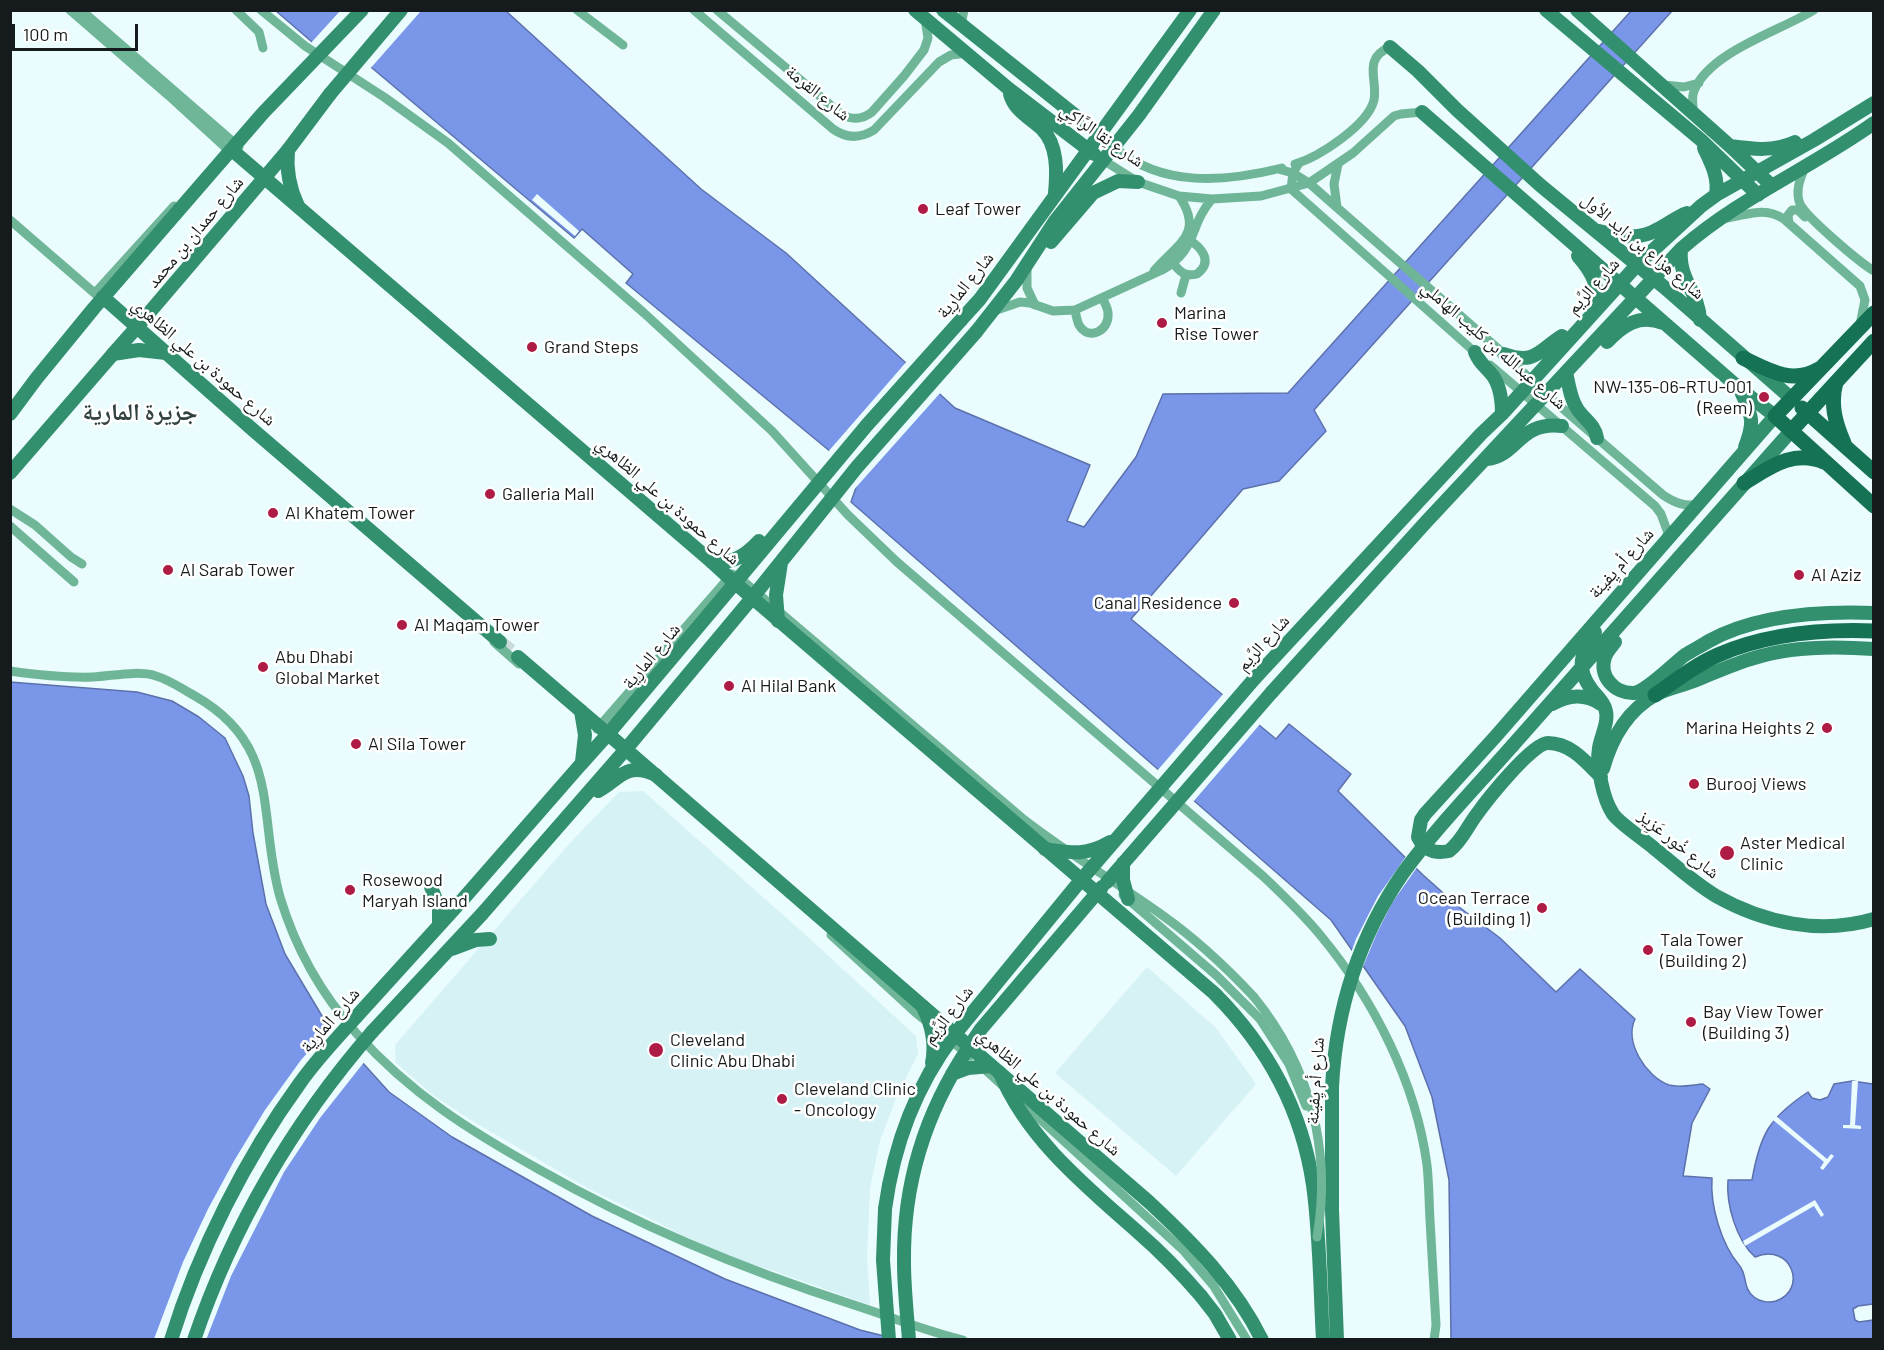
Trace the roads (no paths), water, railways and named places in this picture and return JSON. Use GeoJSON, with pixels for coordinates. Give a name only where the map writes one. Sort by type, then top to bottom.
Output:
{"type":"FeatureCollection","features":[{"type":"Feature","properties":{"kind":"main road","name":"شارع حمدان بن محمد"},"geometry":{"type":"LineString","coordinates":[[10,414],[99,295],[230,146],[362,10]]}},
{"type":"Feature","properties":{"kind":"main road","name":"شارع حمدان بن محمد"},"geometry":{"type":"LineString","coordinates":[[10,473],[288,150],[330,94],[401,10]]}},
{"type":"Feature","properties":{"kind":"main road","name":"شارع نِقا الرَّاكِي"},"geometry":{"type":"LineString","coordinates":[[943,10],[1114,147]]}},
{"type":"Feature","properties":{"kind":"main road","name":"شارع المارِية"},"geometry":{"type":"LineString","coordinates":[[171,1340],[181,1307],[202,1256],[249,1162],[300,1083],[330,1045],[582,763],[602,732],[734,578],[980,299],[1190,10]]}},
{"type":"Feature","properties":{"kind":"main road","name":"شارع المارِية"},"geometry":{"type":"LineString","coordinates":[[194,1340],[207,1301],[244,1221],[274,1165],[309,1110],[365,1040],[448,951],[626,749],[880,440],[994,311],[1027,266],[1055,221],[1114,147],[1214,10]]}},
{"type":"Feature","properties":{"kind":"main road"},"geometry":{"type":"LineString","coordinates":[[1546,10],[1701,140],[1758,195]]}},
{"type":"Feature","properties":{"kind":"main road"},"geometry":{"type":"LineString","coordinates":[[1581,14],[1772,186]]}},
{"type":"Feature","properties":{"kind":"main road","name":"شارع نِقا الرَّاكِي"},"geometry":{"type":"LineString","coordinates":[[920,15],[1009,89],[1103,160]]}},
{"type":"Feature","properties":{"kind":"main road","name":"شارع هزاع بن زايد الأول"},"geometry":{"type":"LineString","coordinates":[[1390,47],[1540,185],[1653,278],[1874,472]]}},
{"type":"Feature","properties":{"kind":"main road"},"geometry":{"type":"LineString","coordinates":[[1009,89],[1010,98],[1017,108],[1042,129],[1049,139],[1056,162],[1055,195]]}},
{"type":"Feature","properties":{"kind":"main road","name":"شارع الرِّيم"},"geometry":{"type":"LineString","coordinates":[[889,1340],[883,1250],[887,1192],[893,1163],[903,1128],[917,1093],[931,1067],[955,1034],[1081,880],[1255,678],[1473,442],[1502,414],[1636,265],[1716,195],[1874,103]]}},
{"type":"Feature","properties":{"kind":"main road"},"geometry":{"type":"LineString","coordinates":[[1422,112],[1739,388],[1775,416],[1874,506]]}},
{"type":"Feature","properties":{"kind":"main road","name":"شارع الرِّيم"},"geometry":{"type":"LineString","coordinates":[[909,1340],[904,1262],[908,1197],[925,1134],[952,1074],[970,1051],[981,1029],[1272,692],[1681,249],[1718,218],[1874,123]]}},
{"type":"Feature","properties":{"kind":"main road"},"geometry":{"type":"LineString","coordinates":[[1701,140],[1715,173],[1716,195]]}},
{"type":"Feature","properties":{"kind":"main road"},"geometry":{"type":"LineString","coordinates":[[1730,146],[1766,149],[1786,146],[1803,140],[1814,140]]}},
{"type":"Feature","properties":{"kind":"main road","name":"شارع حمودة بن علي الظاهري"},"geometry":{"type":"LineString","coordinates":[[230,146],[712,562],[734,578],[778,621],[1214,993],[1242,1022],[1266,1056],[1288,1100],[1305,1149],[1314,1192],[1323,1340]]}},
{"type":"Feature","properties":{"kind":"main road"},"geometry":{"type":"LineString","coordinates":[[288,150],[289,182],[298,206]]}},
{"type":"Feature","properties":{"kind":"main road"},"geometry":{"type":"LineString","coordinates":[[1038,248],[1052,241],[1088,196],[1118,181],[1138,182]]}},
{"type":"Feature","properties":{"kind":"main road"},"geometry":{"type":"LineString","coordinates":[[1594,230],[1618,236],[1640,236],[1650,234],[1678,217],[1695,211]]}},
{"type":"Feature","properties":{"kind":"main road"},"geometry":{"type":"LineString","coordinates":[[1568,239],[1575,253],[1592,274],[1598,290],[1597,309]]}},
{"type":"Feature","properties":{"kind":"main road"},"geometry":{"type":"LineString","coordinates":[[1681,249],[1682,273],[1698,305],[1700,320]]}},
{"type":"Feature","properties":{"kind":"main road","name":"شارع حمودة بن علي الظاهري"},"geometry":{"type":"LineString","coordinates":[[99,295],[500,642]]}},
{"type":"Feature","properties":{"kind":"main road","name":"شارع أم يِفينة"},"geometry":{"type":"LineString","coordinates":[[1601,777],[1578,754],[1560,745],[1546,742],[1528,754],[1483,806],[1460,841],[1449,852],[1434,852],[1427,849],[1418,837],[1421,820],[1425,814],[1496,736],[1775,416],[1874,313]]}},
{"type":"Feature","properties":{"kind":"main road"},"geometry":{"type":"LineString","coordinates":[[1588,349],[1600,346],[1619,329],[1635,321],[1646,319],[1665,323]]}},
{"type":"Feature","properties":{"kind":"main road"},"geometry":{"type":"LineString","coordinates":[[1504,354],[1524,358],[1536,356],[1563,336],[1575,332]]}},
{"type":"Feature","properties":{"kind":"main road","name":"شارع أم يِفينة"},"geometry":{"type":"LineString","coordinates":[[1335,1340],[1332,1087],[1337,1035],[1349,984],[1370,930],[1399,879],[1421,850],[1744,483],[1874,341]]}},
{"type":"Feature","properties":{"kind":"main road"},"geometry":{"type":"LineString","coordinates":[[113,354],[139,350],[166,354]]}},
{"type":"Feature","properties":{"kind":"main road"},"geometry":{"type":"LineString","coordinates":[[1475,352],[1481,364],[1495,380],[1501,398],[1502,414]]}},
{"type":"Feature","properties":{"kind":"main road"},"geometry":{"type":"LineString","coordinates":[[1743,358],[1775,373],[1791,377],[1810,374],[1827,364]]}},
{"type":"Feature","properties":{"kind":"main road"},"geometry":{"type":"LineString","coordinates":[[1566,372],[1570,394],[1575,405],[1593,425],[1597,438]]}},
{"type":"Feature","properties":{"kind":"main road"},"geometry":{"type":"LineString","coordinates":[[1836,382],[1833,411],[1847,448]]}},
{"type":"Feature","properties":{"kind":"main road"},"geometry":{"type":"LineString","coordinates":[[1739,388],[1750,413],[1752,425],[1740,458]]}},
{"type":"Feature","properties":{"kind":"main road"},"geometry":{"type":"LineString","coordinates":[[1485,459],[1502,455],[1528,432],[1547,425],[1562,426]]}},
{"type":"Feature","properties":{"kind":"main road"},"geometry":{"type":"LineString","coordinates":[[1744,483],[1779,462],[1791,458],[1812,458],[1825,463]]}},
{"type":"Feature","properties":{"kind":"main road"},"geometry":{"type":"LineString","coordinates":[[712,562],[727,562],[741,557],[765,536],[776,532]]}},
{"type":"Feature","properties":{"kind":"main road"},"geometry":{"type":"LineString","coordinates":[[778,621],[776,596],[782,559]]}},
{"type":"Feature","properties":{"kind":"main road"},"geometry":{"type":"LineString","coordinates":[[1664,576],[1605,656],[1604,670],[1607,680],[1623,692],[1636,693],[1684,656],[1711,640],[1759,622],[1812,615],[1874,613]]}},
{"type":"Feature","properties":{"kind":"main road"},"geometry":{"type":"LineString","coordinates":[[1606,708],[1588,684],[1581,669],[1583,652],[1606,615],[1610,604]]}},
{"type":"Feature","properties":{"kind":"main road"},"geometry":{"type":"LineString","coordinates":[[1601,777],[1609,749],[1619,729],[1655,695],[1686,673],[1716,656],[1743,645],[1817,631],[1874,632]]}},
{"type":"Feature","properties":{"kind":"main road"},"geometry":{"type":"LineString","coordinates":[[1655,695],[1756,657],[1818,648],[1874,649]]}},
{"type":"Feature","properties":{"kind":"main road","name":"شارع حمودة بن علي الظاهري"},"geometry":{"type":"LineString","coordinates":[[518,657],[602,732],[626,749],[955,1034],[970,1051],[996,1069],[1142,1196],[1188,1239],[1230,1287],[1262,1340]]}},
{"type":"Feature","properties":{"kind":"main road"},"geometry":{"type":"LineString","coordinates":[[1547,707],[1561,699],[1576,696],[1592,699],[1606,708]]}},
{"type":"Feature","properties":{"kind":"main road","name":"شارع خُور عَزِيز"},"geometry":{"type":"LineString","coordinates":[[1606,708],[1598,756],[1601,777],[1614,814],[1684,874],[1716,896],[1744,910],[1800,926],[1833,927],[1874,919]]}},
{"type":"Feature","properties":{"kind":"main road"},"geometry":{"type":"LineString","coordinates":[[580,711],[585,735],[582,763]]}},
{"type":"Feature","properties":{"kind":"main road"},"geometry":{"type":"LineString","coordinates":[[587,794],[600,790],[626,771],[640,770],[656,775]]}},
{"type":"Feature","properties":{"kind":"main road"},"geometry":{"type":"LineString","coordinates":[[1045,849],[1085,853],[1100,848],[1120,836]]}},
{"type":"Feature","properties":{"kind":"main road"},"geometry":{"type":"LineString","coordinates":[[1123,863],[1123,880],[1128,899]]}},
{"type":"Feature","properties":{"kind":"main road"},"geometry":{"type":"LineString","coordinates":[[431,887],[439,907],[439,925]]}},
{"type":"Feature","properties":{"kind":"main road"},"geometry":{"type":"LineString","coordinates":[[448,951],[469,942],[490,939]]}},
{"type":"Feature","properties":{"kind":"main road"},"geometry":{"type":"LineString","coordinates":[[923,1007],[930,1022],[933,1038],[931,1067]]}},
{"type":"Feature","properties":{"kind":"main road"},"geometry":{"type":"LineString","coordinates":[[952,1074],[968,1068],[996,1069],[1019,1109],[1064,1164],[1092,1193],[1154,1246],[1201,1296],[1230,1340]]}},
{"type":"Feature","properties":{"kind":"street"},"geometry":{"type":"LineString","coordinates":[[70,10],[734,578],[1022,818],[1053,842],[1178,927],[1210,953],[1276,1026],[1298,1068],[1314,1111],[1319,1138],[1322,1202],[1317,1237]]}},
{"type":"Feature","properties":{"kind":"street"},"geometry":{"type":"LineString","coordinates":[[81,10],[230,146]]}},
{"type":"Feature","properties":{"kind":"street"},"geometry":{"type":"LineString","coordinates":[[261,10],[305,46],[448,143],[644,313],[772,431],[848,515],[897,562],[1264,877],[1322,936],[1365,997],[1381,1026],[1408,1091],[1419,1129],[1427,1166],[1436,1325],[1434,1340]]}},
{"type":"Feature","properties":{"kind":"street"},"geometry":{"type":"LineString","coordinates":[[577,10],[623,45]]}},
{"type":"Feature","properties":{"kind":"street","name":"شارع القرمة"},"geometry":{"type":"LineString","coordinates":[[694,10],[842,135],[858,136],[874,130],[944,58],[968,53]]}},
{"type":"Feature","properties":{"kind":"street","name":"شارع القرمة"},"geometry":{"type":"LineString","coordinates":[[717,10],[845,117],[854,119],[868,115],[904,76],[927,43],[928,33],[920,15]]}},
{"type":"Feature","properties":{"kind":"street"},"geometry":{"type":"LineString","coordinates":[[961,25],[964,10]]}},
{"type":"Feature","properties":{"kind":"street"},"geometry":{"type":"LineString","coordinates":[[1694,114],[1692,97],[1699,83],[1719,62],[1742,46],[1814,10]]}},
{"type":"Feature","properties":{"kind":"street"},"geometry":{"type":"LineString","coordinates":[[241,12],[259,32],[263,48]]}},
{"type":"Feature","properties":{"kind":"street","name":"شارع نِقا الرَّاكِي"},"geometry":{"type":"LineString","coordinates":[[1114,147],[1131,160],[1175,177],[1224,179],[1251,176],[1299,163],[1353,130],[1364,118],[1374,99],[1372,69],[1374,61],[1381,52],[1390,47]]}},
{"type":"Feature","properties":{"kind":"street"},"geometry":{"type":"LineString","coordinates":[[904,76],[917,71],[922,80]]}},
{"type":"Feature","properties":{"kind":"street"},"geometry":{"type":"LineString","coordinates":[[1657,81],[1684,87],[1699,83]]}},
{"type":"Feature","properties":{"kind":"street","name":"شارع نِقا الرَّاكِي"},"geometry":{"type":"LineString","coordinates":[[1103,160],[1138,182],[1179,195],[1212,199],[1261,196],[1310,183],[1364,145],[1394,117],[1422,112]]}},
{"type":"Feature","properties":{"kind":"street"},"geometry":{"type":"LineString","coordinates":[[1291,189],[1293,173],[1299,163]]}},
{"type":"Feature","properties":{"kind":"street"},"geometry":{"type":"LineString","coordinates":[[1337,207],[1334,184],[1338,164]]}},
{"type":"Feature","properties":{"kind":"street"},"geometry":{"type":"LineString","coordinates":[[1805,167],[1799,184],[1800,204],[1807,214],[1874,271]]}},
{"type":"Feature","properties":{"kind":"street","name":"شارع عبدالله بن كليب الهاملي"},"geometry":{"type":"LineString","coordinates":[[1278,169],[1293,173],[1310,183],[1658,491],[1678,503],[1689,506],[1700,504]]}},
{"type":"Feature","properties":{"kind":"street","name":"شارع عبدالله بن كليب الهاملي"},"geometry":{"type":"LineString","coordinates":[[1291,189],[1647,500],[1661,514],[1668,533],[1662,547]]}},
{"type":"Feature","properties":{"kind":"street"},"geometry":{"type":"LineString","coordinates":[[1153,273],[1186,240],[1190,217],[1179,195]]}},
{"type":"Feature","properties":{"kind":"street"},"geometry":{"type":"LineString","coordinates":[[1186,240],[1203,250],[1206,260],[1197,274],[1181,273],[1173,263],[1174,257],[1212,199]]}},
{"type":"Feature","properties":{"kind":"street"},"geometry":{"type":"LineString","coordinates":[[1789,224],[1788,215],[1795,210],[1825,230]]}},
{"type":"Feature","properties":{"kind":"street"},"geometry":{"type":"LineString","coordinates":[[1718,218],[1761,211],[1775,214],[1789,224],[1860,286],[1864,293],[1864,308],[1859,330]]}},
{"type":"Feature","properties":{"kind":"street"},"geometry":{"type":"LineString","coordinates":[[10,220],[99,295],[318,490],[602,732],[875,976],[970,1051]]}},
{"type":"Feature","properties":{"kind":"street"},"geometry":{"type":"LineString","coordinates":[[1846,272],[1856,273],[1859,269],[1858,259]]}},
{"type":"Feature","properties":{"kind":"street"},"geometry":{"type":"LineString","coordinates":[[994,311],[1020,302],[1053,311],[1075,310],[1173,263]]}},
{"type":"Feature","properties":{"kind":"street"},"geometry":{"type":"LineString","coordinates":[[1027,266],[1027,288],[1035,305]]}},
{"type":"Feature","properties":{"kind":"street"},"geometry":{"type":"LineString","coordinates":[[1181,293],[1186,275]]}},
{"type":"Feature","properties":{"kind":"street"},"geometry":{"type":"LineString","coordinates":[[1075,310],[1079,324],[1085,331],[1100,332],[1105,326],[1108,313],[1103,298]]}},
{"type":"Feature","properties":{"kind":"street"},"geometry":{"type":"LineString","coordinates":[[1647,500],[1654,498],[1658,491]]}},
{"type":"Feature","properties":{"kind":"street"},"geometry":{"type":"LineString","coordinates":[[10,509],[35,525],[82,564]]}},
{"type":"Feature","properties":{"kind":"street"},"geometry":{"type":"LineString","coordinates":[[10,526],[74,582]]}},
{"type":"Feature","properties":{"kind":"street"},"geometry":{"type":"LineString","coordinates":[[10,671],[71,677],[152,674],[166,679],[207,704],[227,720],[249,748],[260,772],[274,872],[287,917],[306,960],[334,1006],[357,1035],[401,1078],[442,1111],[560,1182],[684,1242],[804,1289],[936,1334],[963,1340]]}},
{"type":"Feature","properties":{"kind":"street"},"geometry":{"type":"LineString","coordinates":[[1081,880],[1094,879],[1107,882],[1251,1001],[1289,1064],[1304,1099],[1316,1138],[1326,1198],[1335,1340]]}},
{"type":"Feature","properties":{"kind":"street","name":"شارع حمودة بن علي الظاهري"},"geometry":{"type":"LineString","coordinates":[[970,1051],[1166,1233],[1200,1269],[1225,1302],[1247,1340]]}},
{"type":"Feature","properties":{"kind":"water"},"geometry":{"type":"Polygon","coordinates":[[[276,11],[506,11],[701,189],[786,253],[955,408],[1090,465],[1067,521],[1084,527],[1136,457],[1163,394],[1288,393],[1631,11],[1672,11],[1314,410],[1326,431],[1279,481],[1243,489],[1131,619],[1276,739],[1289,724],[1351,774],[1338,791],[1423,875],[1459,907],[1500,938],[1556,992],[1580,969],[1635,1019],[1632,1038],[1635,1048],[1639,1058],[1652,1075],[1669,1085],[1703,1084],[1710,1089],[1692,1123],[1683,1176],[1712,1178],[1715,1212],[1722,1235],[1742,1269],[1748,1290],[1756,1299],[1773,1302],[1786,1295],[1793,1278],[1791,1269],[1786,1261],[1778,1256],[1768,1254],[1755,1257],[1748,1250],[1734,1221],[1729,1200],[1728,1180],[1752,1180],[1759,1150],[1768,1128],[1784,1110],[1808,1092],[1812,1098],[1820,1100],[1828,1097],[1834,1084],[1852,1081],[1873,1084],[1873,1304],[1853,1309],[1855,1320],[1859,1322],[1873,1320],[1873,1339],[1451,1339],[1449,1180],[1432,1097],[1405,1026],[1331,920],[851,502],[860,476],[626,283],[633,274],[582,229],[574,238],[340,41],[326,54],[276,11]]]}},
{"type":"Feature","properties":{"kind":"water"},"geometry":{"type":"Polygon","coordinates":[[[10,682],[137,692],[172,701],[199,717],[225,738],[243,776],[249,796],[253,833],[266,904],[285,954],[325,1021],[389,1092],[452,1137],[592,1216],[725,1279],[860,1330],[896,1339],[11,1339],[10,682]]]}},
{"type":"Feature","properties":{"kind":"tunnel"},"geometry":{"type":"LineString","coordinates":[[500,642],[518,657]]}},
{"type":"Feature","properties":{"kind":"place","name":"Leaf Tower"},"geometry":{"type":"Point","coordinates":[923,209]}},
{"type":"Feature","properties":{"kind":"place","name":"Marina Rise Tower"},"geometry":{"type":"Point","coordinates":[1162,323]}},
{"type":"Feature","properties":{"kind":"place","name":"Grand Steps"},"geometry":{"type":"Point","coordinates":[532,347]}},
{"type":"Feature","properties":{"kind":"place","name":"NW-135-06-RTU-001 (Reem)"},"geometry":{"type":"Point","coordinates":[1764,397]}},
{"type":"Feature","properties":{"kind":"place","name":"Galleria Mall"},"geometry":{"type":"Point","coordinates":[490,494]}},
{"type":"Feature","properties":{"kind":"place","name":"Al Khatem Tower"},"geometry":{"type":"Point","coordinates":[273,513]}},
{"type":"Feature","properties":{"kind":"place","name":"Al Sarab Tower"},"geometry":{"type":"Point","coordinates":[168,570]}},
{"type":"Feature","properties":{"kind":"place","name":"Al Aziz"},"geometry":{"type":"Point","coordinates":[1799,575]}},
{"type":"Feature","properties":{"kind":"place","name":"Canal Residence"},"geometry":{"type":"Point","coordinates":[1234,603]}},
{"type":"Feature","properties":{"kind":"place","name":"Al Maqam Tower"},"geometry":{"type":"Point","coordinates":[402,625]}},
{"type":"Feature","properties":{"kind":"place","name":"Abu Dhabi Global Market"},"geometry":{"type":"Point","coordinates":[263,667]}},
{"type":"Feature","properties":{"kind":"place","name":"Al Hilal Bank"},"geometry":{"type":"Point","coordinates":[729,686]}},
{"type":"Feature","properties":{"kind":"place","name":"Marina Heights 2"},"geometry":{"type":"Point","coordinates":[1827,728]}},
{"type":"Feature","properties":{"kind":"place","name":"Al Sila Tower"},"geometry":{"type":"Point","coordinates":[356,744]}},
{"type":"Feature","properties":{"kind":"place","name":"Burooj Views"},"geometry":{"type":"Point","coordinates":[1694,784]}},
{"type":"Feature","properties":{"kind":"place","name":"Aster Medical Clinic"},"geometry":{"type":"Point","coordinates":[1727,853]}},
{"type":"Feature","properties":{"kind":"place","name":"Rosewood Maryah Island"},"geometry":{"type":"Point","coordinates":[350,890]}},
{"type":"Feature","properties":{"kind":"place","name":"Ocean Terrace (Building 1)"},"geometry":{"type":"Point","coordinates":[1542,908]}},
{"type":"Feature","properties":{"kind":"place","name":"Tala Tower (Building 2)"},"geometry":{"type":"Point","coordinates":[1648,950]}},
{"type":"Feature","properties":{"kind":"place","name":"Bay View Tower (Building 3)"},"geometry":{"type":"Point","coordinates":[1691,1022]}},
{"type":"Feature","properties":{"kind":"place","name":"Cleveland Clinic Abu Dhabi"},"geometry":{"type":"Point","coordinates":[656,1050]}},
{"type":"Feature","properties":{"kind":"place","name":"Cleveland Clinic - Oncology"},"geometry":{"type":"Point","coordinates":[782,1099]}},
{"type":"Feature","properties":{"kind":"district","name":"جزيرة المارية"},"geometry":{"type":"Point","coordinates":[140,412]}}]}
